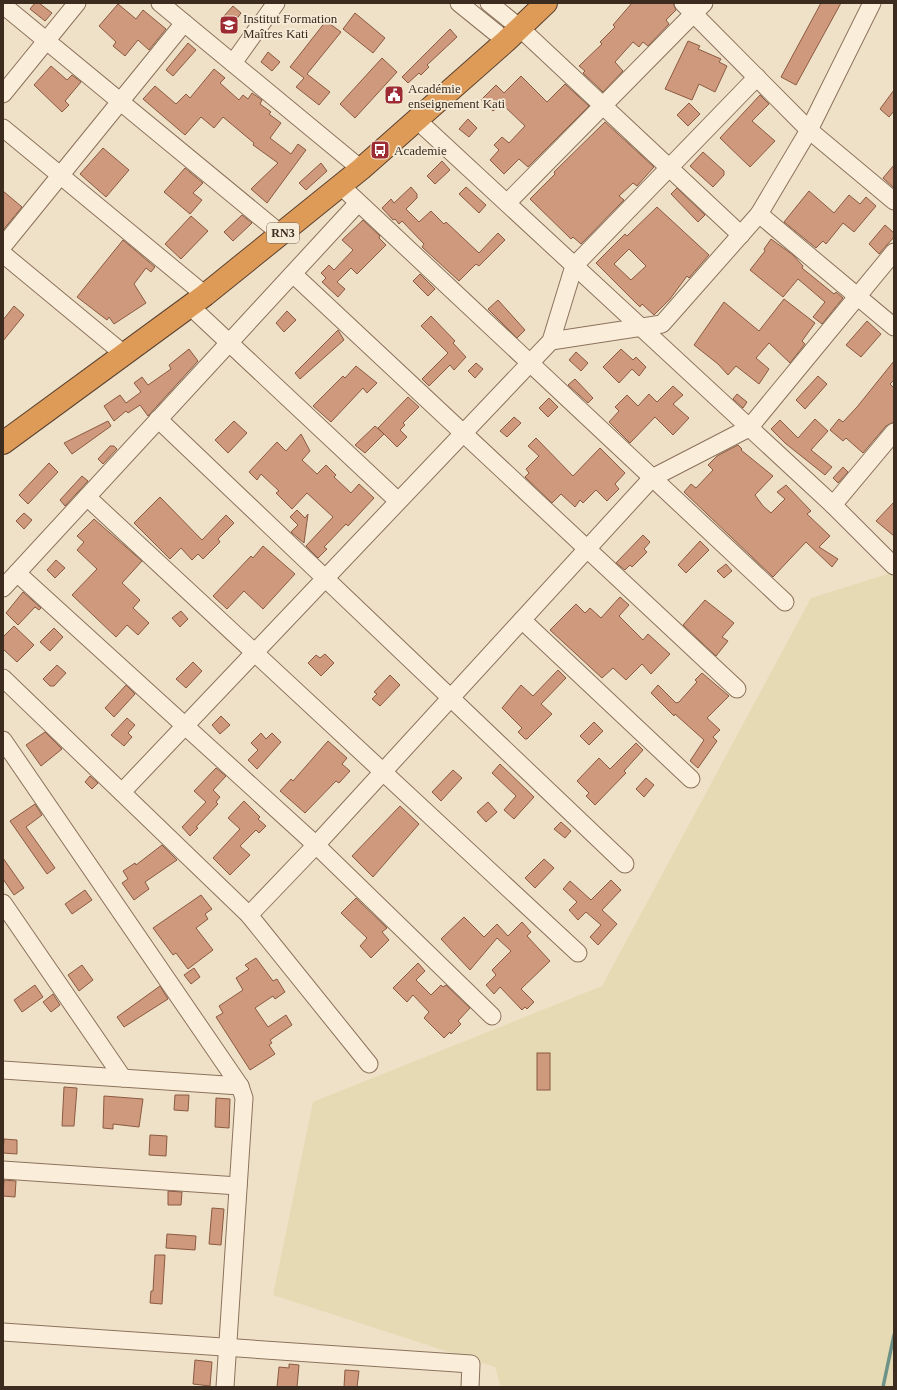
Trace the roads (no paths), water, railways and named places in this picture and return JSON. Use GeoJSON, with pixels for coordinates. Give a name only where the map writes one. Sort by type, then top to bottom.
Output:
{"type":"FeatureCollection","features":[{"type":"Feature","properties":{"kind":"highway","name":"RN3"},"geometry":{"type":"LineString","coordinates":[[3,443],[198,300],[341,186],[513,35],[546,3]]}},
{"type":"Feature","properties":{"kind":"street"},"geometry":{"type":"LineString","coordinates":[[3,94],[77,3]]}},
{"type":"Feature","properties":{"kind":"street"},"geometry":{"type":"LineString","coordinates":[[160,3],[361,169]]}},
{"type":"Feature","properties":{"kind":"street"},"geometry":{"type":"LineString","coordinates":[[233,63],[276,3]]}},
{"type":"Feature","properties":{"kind":"street"},"geometry":{"type":"LineString","coordinates":[[459,3],[513,35],[603,106],[741,235]]}},
{"type":"Feature","properties":{"kind":"street"},"geometry":{"type":"LineString","coordinates":[[489,3],[513,35]]}},
{"type":"Feature","properties":{"kind":"street"},"geometry":{"type":"LineString","coordinates":[[551,341],[662,324],[759,214],[809,130],[872,3]]}},
{"type":"Feature","properties":{"kind":"street"},"geometry":{"type":"LineString","coordinates":[[3,5],[281,234]]}},
{"type":"Feature","properties":{"kind":"street"},"geometry":{"type":"LineString","coordinates":[[507,203],[603,106],[694,7],[757,77],[809,130],[894,201]]}},
{"type":"Feature","properties":{"kind":"street"},"geometry":{"type":"LineString","coordinates":[[3,246],[184,23]]}},
{"type":"Feature","properties":{"kind":"street"},"geometry":{"type":"LineString","coordinates":[[122,792],[551,341],[574,266],[757,77]]}},
{"type":"Feature","properties":{"kind":"street"},"geometry":{"type":"LineString","coordinates":[[417,120],[833,506],[894,566]]}},
{"type":"Feature","properties":{"kind":"street"},"geometry":{"type":"LineString","coordinates":[[3,128],[61,175],[198,300],[230,342],[398,502]]}},
{"type":"Feature","properties":{"kind":"street"},"geometry":{"type":"LineString","coordinates":[[341,186],[785,602]]}},
{"type":"Feature","properties":{"kind":"street"},"geometry":{"type":"LineString","coordinates":[[3,588],[358,203]]}},
{"type":"Feature","properties":{"kind":"street"},"geometry":{"type":"LineString","coordinates":[[759,214],[894,327]]}},
{"type":"Feature","properties":{"kind":"street"},"geometry":{"type":"LineString","coordinates":[[249,915],[383,772],[652,478],[749,428],[894,252]]}},
{"type":"Feature","properties":{"kind":"street"},"geometry":{"type":"LineString","coordinates":[[3,254],[125,355]]}},
{"type":"Feature","properties":{"kind":"street"},"geometry":{"type":"LineString","coordinates":[[293,274],[737,690]]}},
{"type":"Feature","properties":{"kind":"street"},"geometry":{"type":"LineString","coordinates":[[158,420],[625,864]]}},
{"type":"Feature","properties":{"kind":"street"},"geometry":{"type":"LineString","coordinates":[[833,506],[894,432]]}},
{"type":"Feature","properties":{"kind":"street"},"geometry":{"type":"LineString","coordinates":[[87,497],[578,952]]}},
{"type":"Feature","properties":{"kind":"street"},"geometry":{"type":"LineString","coordinates":[[17,573],[316,844],[492,1016]]}},
{"type":"Feature","properties":{"kind":"street"},"geometry":{"type":"LineString","coordinates":[[522,620],[691,779]]}},
{"type":"Feature","properties":{"kind":"street"},"geometry":{"type":"LineString","coordinates":[[3,678],[249,915],[369,1064]]}},
{"type":"Feature","properties":{"kind":"street"},"geometry":{"type":"LineString","coordinates":[[3,740],[240,1086],[244,1098],[225,1387]]}},
{"type":"Feature","properties":{"kind":"street"},"geometry":{"type":"LineString","coordinates":[[3,903],[123,1078]]}},
{"type":"Feature","properties":{"kind":"street"},"geometry":{"type":"LineString","coordinates":[[3,1070],[240,1086]]}},
{"type":"Feature","properties":{"kind":"street"},"geometry":{"type":"LineString","coordinates":[[3,1170],[238,1186]]}},
{"type":"Feature","properties":{"kind":"street"},"geometry":{"type":"LineString","coordinates":[[3,1332],[472,1364],[470,1387]]}},
{"type":"Feature","properties":{"kind":"waterway"},"geometry":{"type":"LineString","coordinates":[[883,1387],[894,1335]]}},
{"type":"Feature","properties":{"kind":"place","name":"Institut Formation Maîtres Kati"},"geometry":{"type":"Point","coordinates":[229,25]}},
{"type":"Feature","properties":{"kind":"place","name":"Académie enseignement Kati"},"geometry":{"type":"Point","coordinates":[394,95]}},
{"type":"Feature","properties":{"kind":"place","name":"Academie"},"geometry":{"type":"Point","coordinates":[380,150]}}]}
